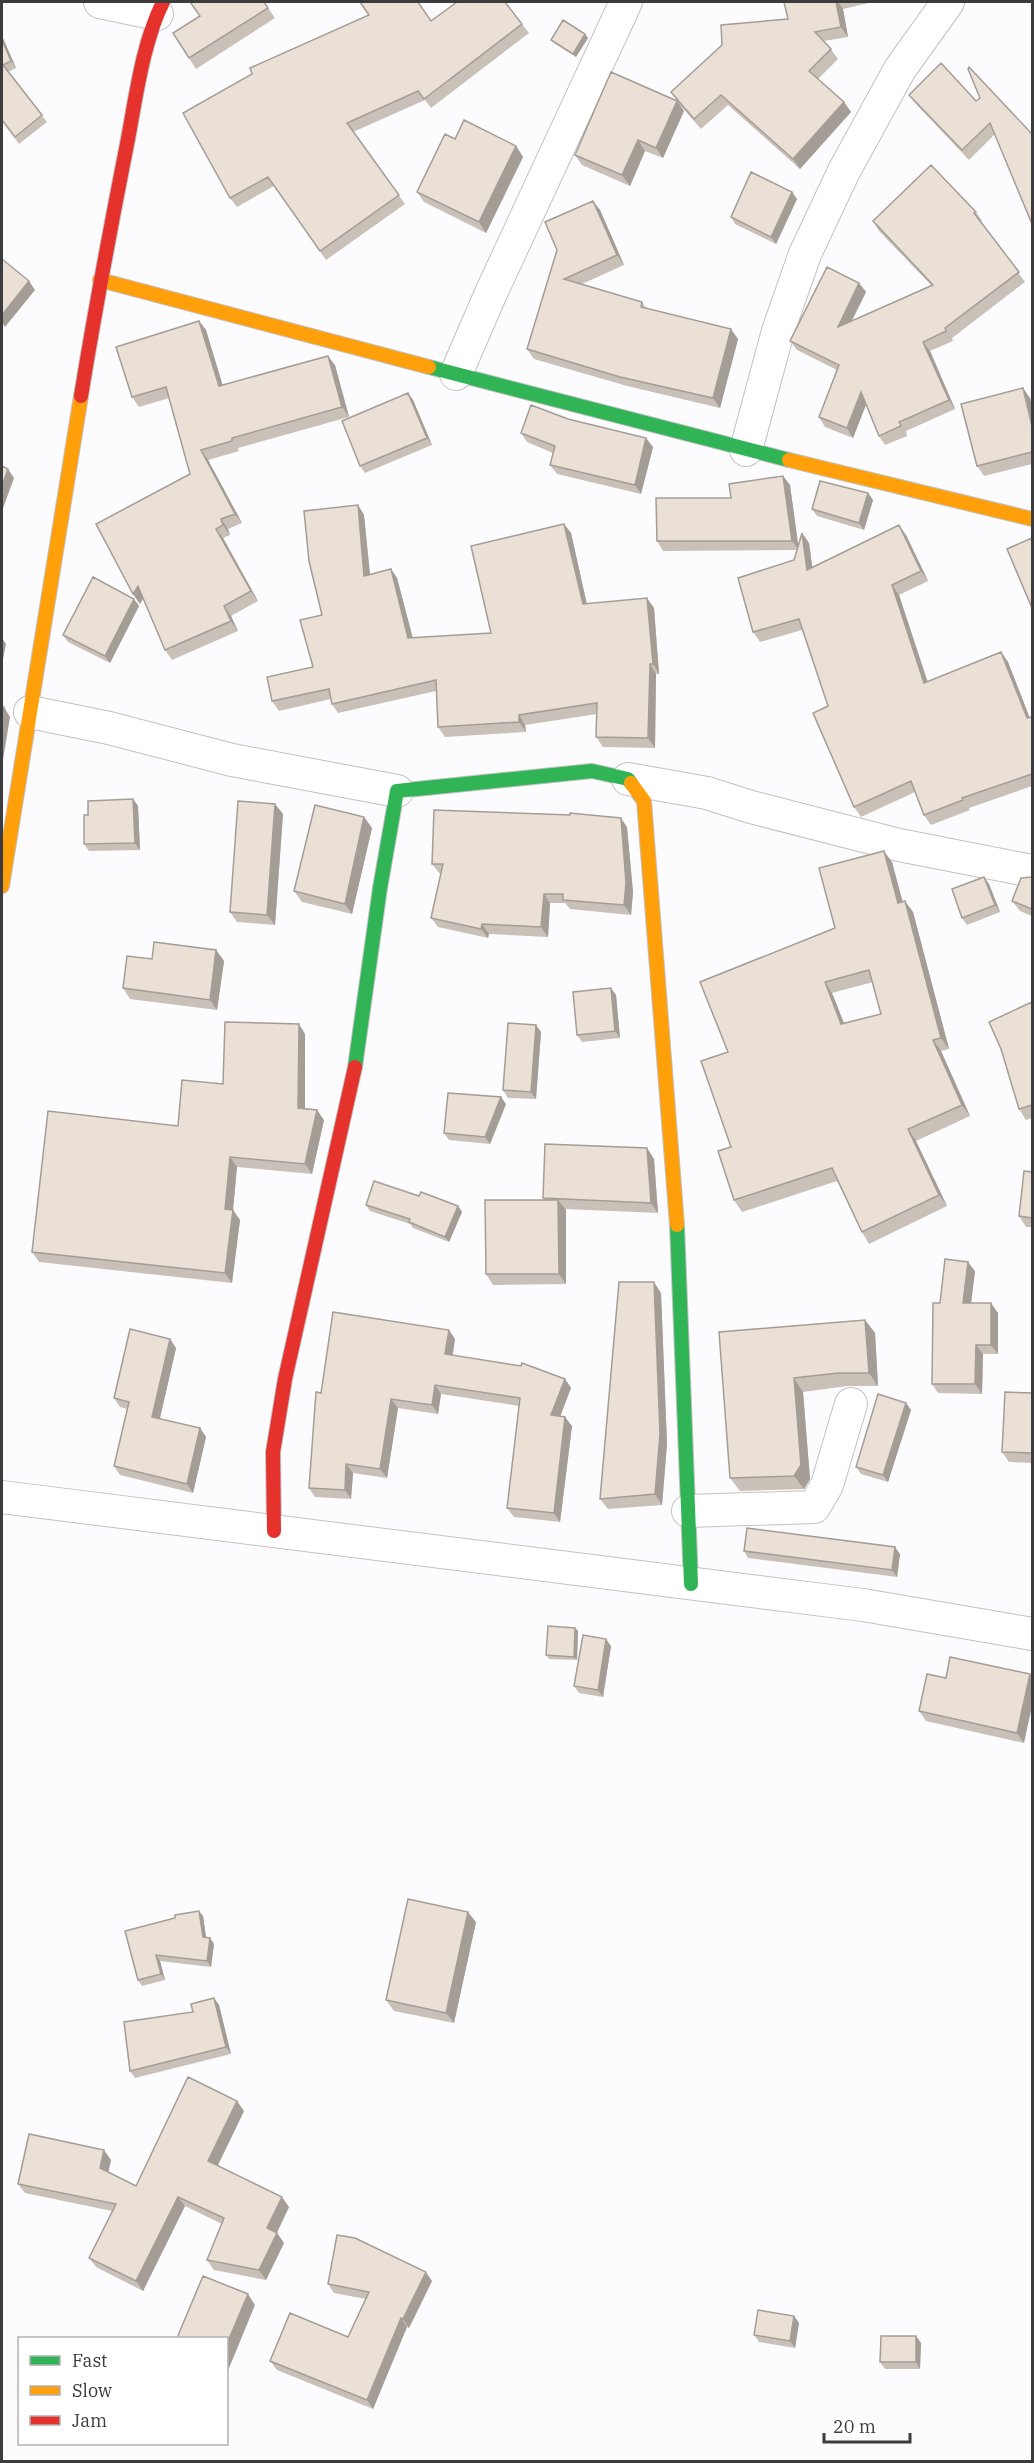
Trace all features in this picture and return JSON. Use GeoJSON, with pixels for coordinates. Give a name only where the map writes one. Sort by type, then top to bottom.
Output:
{"type":"FeatureCollection","features":[{"type":"Feature","properties":{"kind":"street"},"geometry":{"type":"LineString","coordinates":[[2,886],[100,280],[139,82],[160,8],[100,2]]}},
{"type":"Feature","properties":{"kind":"street"},"geometry":{"type":"LineString","coordinates":[[456,374],[490,293],[626,2]]}},
{"type":"Feature","properties":{"kind":"street"},"geometry":{"type":"LineString","coordinates":[[746,450],[778,331],[805,254],[844,171],[900,69],[948,2]]}},
{"type":"Feature","properties":{"kind":"street"},"geometry":{"type":"LineString","coordinates":[[100,280],[746,450],[1032,519]]}},
{"type":"Feature","properties":{"kind":"street"},"geometry":{"type":"LineString","coordinates":[[30,712],[109,728],[232,760],[397,791],[592,771],[707,793],[751,807],[899,844],[1032,871]]}},
{"type":"Feature","properties":{"kind":"street"},"geometry":{"type":"LineString","coordinates":[[628,779],[644,801],[676,1193],[691,1584]]}},
{"type":"Feature","properties":{"kind":"street"},"geometry":{"type":"LineString","coordinates":[[274,1531],[273,1452],[285,1379],[355,1066],[380,888],[397,791]]}},
{"type":"Feature","properties":{"kind":"street"},"geometry":{"type":"LineString","coordinates":[[688,1511],[814,1507],[827,1485],[851,1404]]}},
{"type":"Feature","properties":{"kind":"street"},"geometry":{"type":"LineString","coordinates":[[2,1497],[862,1605],[1032,1634]]}},
{"type":"Feature","properties":{"kind":"building"},"geometry":{"type":"Polygon","coordinates":[[[190,2],[264,2],[268,8],[189,58],[173,33],[200,16],[190,2]]]}},
{"type":"Feature","properties":{"kind":"building"},"geometry":{"type":"Polygon","coordinates":[[[360,2],[418,2],[431,21],[457,2],[505,2],[522,24],[424,99],[418,91],[347,123],[399,195],[320,251],[268,177],[230,198],[183,113],[252,74],[250,68],[369,15],[360,2]]]}},
{"type":"Feature","properties":{"kind":"building"},"geometry":{"type":"Polygon","coordinates":[[[784,2],[836,2],[841,27],[815,32],[831,49],[809,71],[844,102],[793,159],[721,95],[694,119],[671,92],[722,45],[721,25],[788,19],[784,2]]]}},
{"type":"Feature","properties":{"kind":"building"},"geometry":{"type":"Polygon","coordinates":[[[563,20],[585,34],[573,54],[551,40],[563,20]]]}},
{"type":"Feature","properties":{"kind":"building"},"geometry":{"type":"Polygon","coordinates":[[[2,40],[11,61],[3,65],[42,115],[15,137],[2,120],[2,40]]]}},
{"type":"Feature","properties":{"kind":"building"},"geometry":{"type":"Polygon","coordinates":[[[941,63],[976,101],[980,98],[969,67],[1032,134],[1032,224],[990,123],[962,150],[909,95],[941,63]]]}},
{"type":"Feature","properties":{"kind":"building"},"geometry":{"type":"Polygon","coordinates":[[[611,72],[677,101],[656,148],[638,140],[622,175],[575,155],[611,72]]]}},
{"type":"Feature","properties":{"kind":"building"},"geometry":{"type":"Polygon","coordinates":[[[464,120],[516,146],[479,222],[417,192],[445,134],[455,139],[464,120]]]}},
{"type":"Feature","properties":{"kind":"building"},"geometry":{"type":"Polygon","coordinates":[[[931,165],[976,212],[974,213],[1019,272],[945,328],[946,331],[923,342],[949,400],[899,422],[901,426],[879,436],[861,392],[847,428],[819,417],[839,365],[790,341],[827,267],[859,283],[838,327],[933,285],[873,221],[931,165]]]}},
{"type":"Feature","properties":{"kind":"building"},"geometry":{"type":"Polygon","coordinates":[[[751,172],[792,192],[771,237],[731,217],[751,172]]]}},
{"type":"Feature","properties":{"kind":"building"},"geometry":{"type":"Polygon","coordinates":[[[593,201],[617,255],[564,279],[642,302],[641,307],[731,329],[713,398],[620,377],[527,349],[557,250],[545,222],[593,201]]]}},
{"type":"Feature","properties":{"kind":"building"},"geometry":{"type":"Polygon","coordinates":[[[2,259],[29,281],[2,315],[2,259]]]}},
{"type":"Feature","properties":{"kind":"building"},"geometry":{"type":"Polygon","coordinates":[[[199,321],[219,386],[328,356],[342,407],[232,438],[232,441],[201,450],[235,514],[221,519],[223,525],[216,529],[251,591],[224,606],[231,621],[165,650],[138,586],[133,594],[96,524],[190,474],[166,387],[132,397],[116,347],[199,321]]]}},
{"type":"Feature","properties":{"kind":"building"},"geometry":{"type":"Polygon","coordinates":[[[1023,388],[1032,426],[1032,452],[977,466],[961,404],[1023,388]]]}},
{"type":"Feature","properties":{"kind":"building"},"geometry":{"type":"Polygon","coordinates":[[[408,393],[427,438],[360,466],[342,421],[408,393]]]}},
{"type":"Feature","properties":{"kind":"building"},"geometry":{"type":"Polygon","coordinates":[[[531,405],[568,419],[646,438],[635,485],[550,465],[555,446],[521,433],[531,405]]]}},
{"type":"Feature","properties":{"kind":"building"},"geometry":{"type":"Polygon","coordinates":[[[2,466],[8,469],[2,486],[2,466]]]}},
{"type":"Feature","properties":{"kind":"building"},"geometry":{"type":"Polygon","coordinates":[[[783,476],[792,541],[657,541],[656,498],[731,498],[729,484],[783,476]]]}},
{"type":"Feature","properties":{"kind":"building"},"geometry":{"type":"Polygon","coordinates":[[[820,481],[868,493],[859,523],[812,509],[820,481]]]}},
{"type":"Feature","properties":{"kind":"building"},"geometry":{"type":"Polygon","coordinates":[[[358,505],[364,576],[391,569],[408,638],[491,633],[471,546],[564,524],[583,604],[647,598],[653,664],[650,664],[648,738],[596,737],[597,703],[519,715],[519,722],[438,727],[436,680],[332,704],[329,689],[272,701],[267,677],[313,667],[300,620],[322,615],[309,561],[304,511],[358,505]]]}},
{"type":"Feature","properties":{"kind":"building"},"geometry":{"type":"Polygon","coordinates":[[[899,525],[921,571],[892,585],[924,683],[1001,652],[1027,718],[1032,717],[1032,774],[962,798],[963,800],[924,815],[911,781],[854,807],[813,713],[828,706],[799,619],[753,632],[738,578],[794,560],[802,533],[807,570],[899,525]]]}},
{"type":"Feature","properties":{"kind":"building"},"geometry":{"type":"Polygon","coordinates":[[[1032,538],[1032,608],[1007,549],[1032,538]]]}},
{"type":"Feature","properties":{"kind":"building"},"geometry":{"type":"Polygon","coordinates":[[[93,577],[134,599],[105,656],[63,635],[93,577]]]}},
{"type":"Feature","properties":{"kind":"building"},"geometry":{"type":"Polygon","coordinates":[[[133,799],[135,843],[84,844],[84,815],[88,815],[88,801],[133,799]]]}},
{"type":"Feature","properties":{"kind":"building"},"geometry":{"type":"Polygon","coordinates":[[[238,801],[275,804],[267,915],[230,912],[238,801]]]}},
{"type":"Feature","properties":{"kind":"building"},"geometry":{"type":"Polygon","coordinates":[[[315,805],[364,817],[345,904],[294,891],[315,805]]]}},
{"type":"Feature","properties":{"kind":"building"},"geometry":{"type":"Polygon","coordinates":[[[434,810],[570,815],[570,813],[621,818],[626,883],[624,905],[563,900],[563,894],[544,894],[541,927],[482,924],[481,929],[431,918],[443,864],[432,864],[434,810]]]}},
{"type":"Feature","properties":{"kind":"building"},"geometry":{"type":"Polygon","coordinates":[[[884,851],[898,903],[905,901],[941,1038],[933,1040],[962,1105],[908,1129],[939,1195],[862,1232],[832,1168],[734,1200],[718,1151],[731,1147],[701,1061],[728,1052],[700,982],[835,928],[819,868],[884,851]],[[869,970],[825,982],[841,1024],[881,1014],[869,970]]]}},
{"type":"Feature","properties":{"kind":"building"},"geometry":{"type":"Polygon","coordinates":[[[1032,876],[1032,909],[1012,901],[1021,878],[1032,876]]]}},
{"type":"Feature","properties":{"kind":"building"},"geometry":{"type":"Polygon","coordinates":[[[984,877],[995,905],[962,918],[952,889],[984,877]]]}},
{"type":"Feature","properties":{"kind":"building"},"geometry":{"type":"Polygon","coordinates":[[[154,942],[216,950],[210,1000],[123,988],[127,956],[152,959],[154,942]]]}},
{"type":"Feature","properties":{"kind":"building"},"geometry":{"type":"Polygon","coordinates":[[[611,988],[615,1031],[577,1035],[573,992],[611,988]]]}},
{"type":"Feature","properties":{"kind":"building"},"geometry":{"type":"Polygon","coordinates":[[[1032,1002],[1032,1105],[1019,1109],[1001,1049],[989,1022],[1032,1002]]]}},
{"type":"Feature","properties":{"kind":"building"},"geometry":{"type":"Polygon","coordinates":[[[225,1022],[299,1024],[298,1108],[317,1110],[305,1164],[230,1157],[225,1209],[233,1210],[225,1273],[32,1252],[48,1111],[178,1126],[182,1080],[223,1084],[225,1022]]]}},
{"type":"Feature","properties":{"kind":"building"},"geometry":{"type":"Polygon","coordinates":[[[508,1023],[536,1025],[531,1092],[503,1090],[508,1023]]]}},
{"type":"Feature","properties":{"kind":"building"},"geometry":{"type":"Polygon","coordinates":[[[448,1093],[501,1097],[485,1137],[444,1133],[448,1093]]]}},
{"type":"Feature","properties":{"kind":"building"},"geometry":{"type":"Polygon","coordinates":[[[545,1144],[647,1148],[651,1203],[543,1198],[545,1144]]]}},
{"type":"Feature","properties":{"kind":"building"},"geometry":{"type":"Polygon","coordinates":[[[1024,1171],[1032,1172],[1032,1218],[1019,1216],[1024,1171]]]}},
{"type":"Feature","properties":{"kind":"building"},"geometry":{"type":"Polygon","coordinates":[[[374,1181],[419,1196],[421,1192],[458,1206],[445,1237],[409,1222],[410,1219],[366,1205],[374,1181]]]}},
{"type":"Feature","properties":{"kind":"building"},"geometry":{"type":"Polygon","coordinates":[[[485,1200],[558,1200],[559,1274],[486,1274],[485,1200]]]}},
{"type":"Feature","properties":{"kind":"building"},"geometry":{"type":"Polygon","coordinates":[[[945,1259],[968,1262],[963,1303],[991,1303],[991,1345],[976,1345],[975,1384],[932,1384],[933,1303],[940,1303],[945,1259]]]}},
{"type":"Feature","properties":{"kind":"building"},"geometry":{"type":"Polygon","coordinates":[[[619,1282],[654,1282],[660,1434],[655,1494],[600,1499],[619,1282]]]}},
{"type":"Feature","properties":{"kind":"building"},"geometry":{"type":"Polygon","coordinates":[[[333,1312],[449,1330],[445,1354],[521,1366],[522,1363],[565,1379],[551,1415],[565,1417],[554,1513],[507,1508],[520,1398],[435,1385],[432,1405],[391,1399],[380,1469],[346,1464],[345,1490],[309,1488],[316,1392],[321,1393],[333,1312]]]}},
{"type":"Feature","properties":{"kind":"building"},"geometry":{"type":"Polygon","coordinates":[[[865,1320],[869,1373],[838,1373],[794,1378],[801,1465],[794,1476],[730,1478],[719,1332],[865,1320]]]}},
{"type":"Feature","properties":{"kind":"building"},"geometry":{"type":"Polygon","coordinates":[[[130,1329],[170,1339],[152,1417],[200,1428],[187,1484],[114,1466],[129,1402],[114,1398],[130,1329]]]}},
{"type":"Feature","properties":{"kind":"building"},"geometry":{"type":"Polygon","coordinates":[[[1005,1392],[1032,1393],[1032,1453],[1002,1452],[1005,1392]]]}},
{"type":"Feature","properties":{"kind":"building"},"geometry":{"type":"Polygon","coordinates":[[[878,1394],[906,1403],[883,1475],[856,1467],[878,1394]]]}},
{"type":"Feature","properties":{"kind":"building"},"geometry":{"type":"Polygon","coordinates":[[[747,1528],[895,1547],[892,1570],[744,1551],[747,1528]]]}},
{"type":"Feature","properties":{"kind":"building"},"geometry":{"type":"Polygon","coordinates":[[[548,1626],[575,1628],[574,1657],[546,1655],[548,1626]]]}},
{"type":"Feature","properties":{"kind":"building"},"geometry":{"type":"Polygon","coordinates":[[[583,1635],[606,1639],[598,1690],[574,1686],[583,1635]]]}},
{"type":"Feature","properties":{"kind":"building"},"geometry":{"type":"Polygon","coordinates":[[[950,1657],[1030,1674],[1017,1733],[919,1711],[927,1674],[946,1678],[950,1657]]]}},
{"type":"Feature","properties":{"kind":"building"},"geometry":{"type":"Polygon","coordinates":[[[408,1899],[468,1912],[446,2013],[386,2000],[408,1899]]]}},
{"type":"Feature","properties":{"kind":"building"},"geometry":{"type":"Polygon","coordinates":[[[199,1911],[203,1937],[210,1938],[207,1961],[156,1955],[161,1974],[138,1980],[125,1931],[175,1918],[175,1915],[199,1911]]]}},
{"type":"Feature","properties":{"kind":"building"},"geometry":{"type":"Polygon","coordinates":[[[214,1998],[226,2047],[130,2071],[124,2022],[193,2012],[191,2004],[214,1998]]]}},
{"type":"Feature","properties":{"kind":"building"},"geometry":{"type":"Polygon","coordinates":[[[188,2077],[237,2101],[208,2161],[282,2197],[267,2228],[277,2233],[259,2270],[207,2260],[224,2218],[178,2197],[136,2281],[89,2258],[116,2204],[18,2184],[29,2134],[104,2150],[100,2168],[136,2186],[188,2077]]]}},
{"type":"Feature","properties":{"kind":"building"},"geometry":{"type":"Polygon","coordinates":[[[337,2235],[355,2238],[426,2272],[403,2319],[401,2318],[367,2400],[270,2361],[290,2313],[348,2337],[369,2292],[328,2284],[337,2235]]]}},
{"type":"Feature","properties":{"kind":"building"},"geometry":{"type":"Polygon","coordinates":[[[203,2276],[248,2294],[228,2341],[228,2337],[177,2337],[203,2276]]]}},
{"type":"Feature","properties":{"kind":"building"},"geometry":{"type":"Polygon","coordinates":[[[758,2310],[794,2316],[790,2341],[754,2335],[758,2310]]]}},
{"type":"Feature","properties":{"kind":"building"},"geometry":{"type":"Polygon","coordinates":[[[881,2336],[916,2336],[916,2362],[880,2362],[881,2336]]]}},
{"type":"Feature","properties":{"kind":"traffic: fast"},"geometry":{"type":"LineString","coordinates":[[429,367],[789,460]]}},
{"type":"Feature","properties":{"kind":"traffic: fast"},"geometry":{"type":"LineString","coordinates":[[355,1067],[380,888],[397,791],[592,771],[628,779],[631,783]]}},
{"type":"Feature","properties":{"kind":"traffic: fast"},"geometry":{"type":"LineString","coordinates":[[677,1225],[691,1584]]}},
{"type":"Feature","properties":{"kind":"traffic: slow"},"geometry":{"type":"LineString","coordinates":[[100,280],[429,367]]}},
{"type":"Feature","properties":{"kind":"traffic: slow"},"geometry":{"type":"LineString","coordinates":[[2,886],[81,396]]}},
{"type":"Feature","properties":{"kind":"traffic: slow"},"geometry":{"type":"LineString","coordinates":[[789,460],[1032,519]]}},
{"type":"Feature","properties":{"kind":"traffic: slow"},"geometry":{"type":"LineString","coordinates":[[631,783],[644,801],[677,1225]]}},
{"type":"Feature","properties":{"kind":"traffic: jam"},"geometry":{"type":"LineString","coordinates":[[81,396],[141,69],[150,34],[163,2]]}},
{"type":"Feature","properties":{"kind":"traffic: jam"},"geometry":{"type":"LineString","coordinates":[[274,1531],[273,1452],[285,1379],[355,1067]]}}]}
